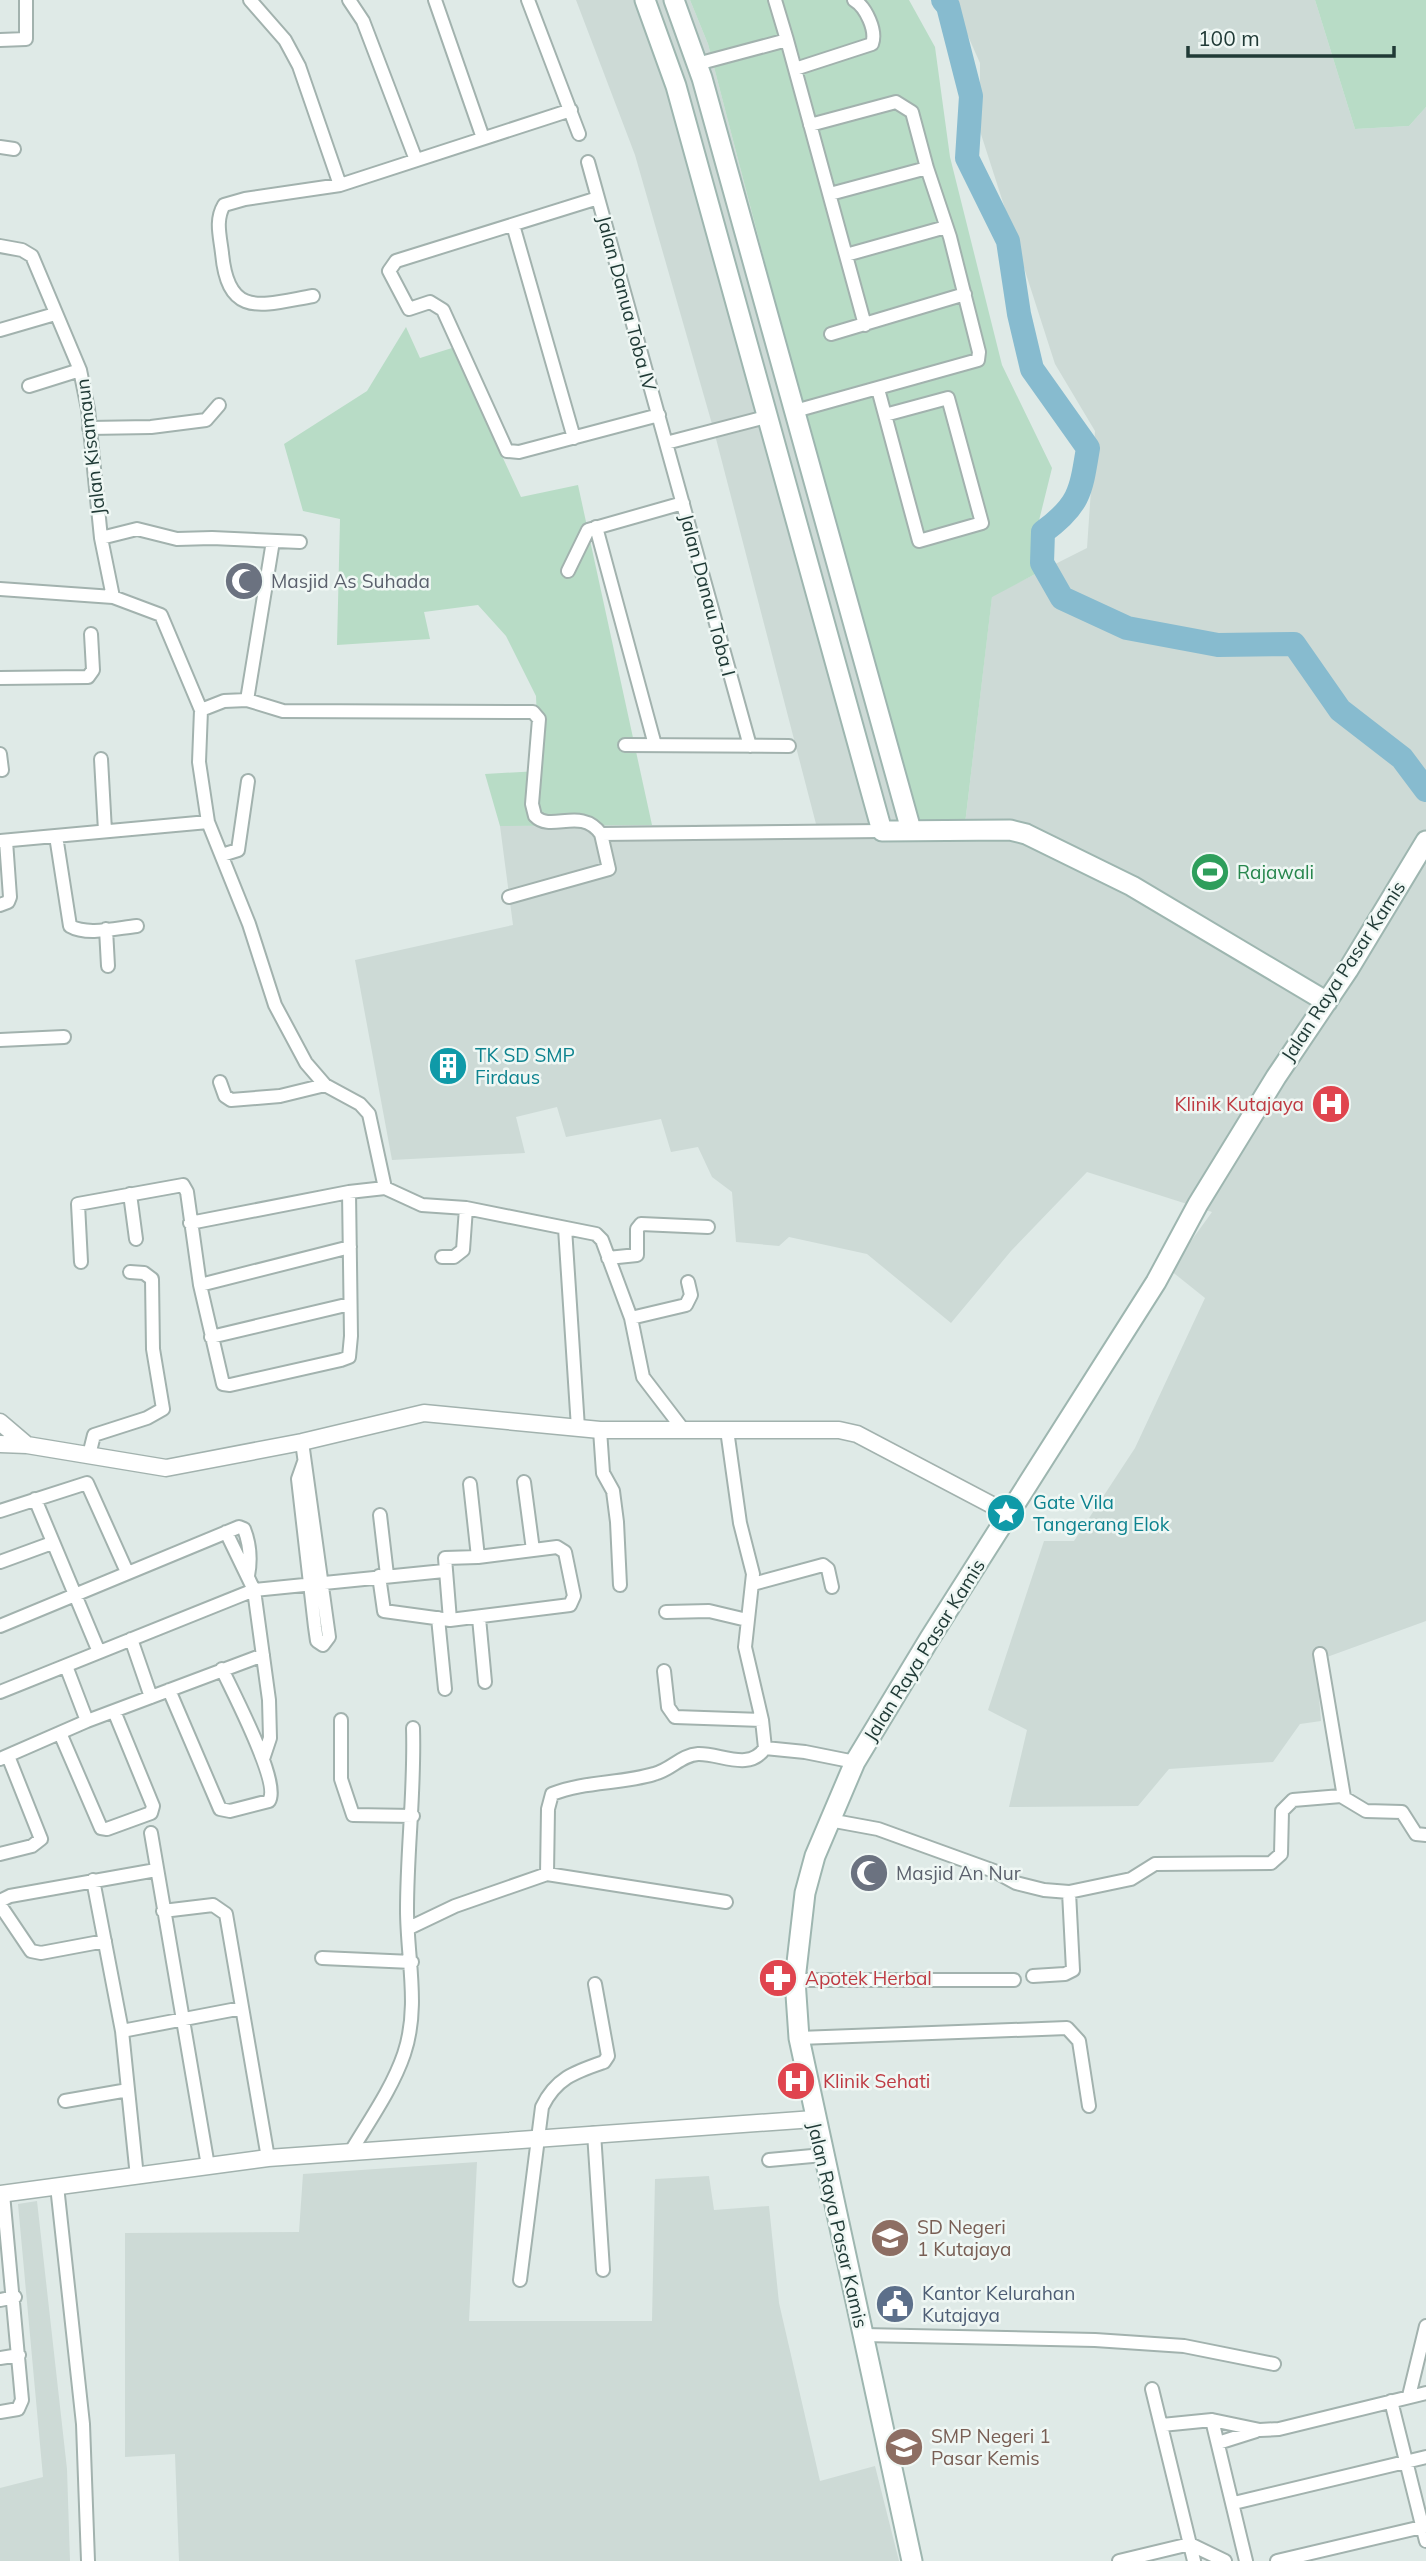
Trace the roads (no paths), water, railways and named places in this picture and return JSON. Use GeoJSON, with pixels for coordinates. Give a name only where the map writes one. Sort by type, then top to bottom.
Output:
{"type":"FeatureCollection","features":[{"type":"Feature","properties":{"kind":"main road"},"geometry":{"type":"LineString","coordinates":[[645,0],[676,86],[882,831],[1010,831],[1026,834],[1132,886],[1327,1002]]}},
{"type":"Feature","properties":{"kind":"main road"},"geometry":{"type":"LineString","coordinates":[[674,0],[697,64],[911,830]]}},
{"type":"Feature","properties":{"kind":"main road"},"geometry":{"type":"LineString","coordinates":[[774,443],[801,436]]}},
{"type":"Feature","properties":{"kind":"main road","name":"Jalan Raya Pasar Kamis"},"geometry":{"type":"LineString","coordinates":[[912,2561],[814,2119],[799,2038],[795,1980],[805,1893],[829,1820],[855,1762],[1156,1282],[1198,1204],[1276,1077],[1327,1002],[1426,841]]}},
{"type":"Feature","properties":{"kind":"street"},"geometry":{"type":"LineString","coordinates":[[0,40],[26,39],[26,0]]}},
{"type":"Feature","properties":{"kind":"street"},"geometry":{"type":"LineString","coordinates":[[250,0],[285,40],[299,66],[340,185]]}},
{"type":"Feature","properties":{"kind":"street"},"geometry":{"type":"LineString","coordinates":[[349,0],[363,21],[416,160]]}},
{"type":"Feature","properties":{"kind":"street"},"geometry":{"type":"LineString","coordinates":[[435,0],[483,138]]}},
{"type":"Feature","properties":{"kind":"street"},"geometry":{"type":"LineString","coordinates":[[528,0],[579,134]]}},
{"type":"Feature","properties":{"kind":"street"},"geometry":{"type":"LineString","coordinates":[[775,0],[865,325]]}},
{"type":"Feature","properties":{"kind":"street"},"geometry":{"type":"LineString","coordinates":[[795,69],[872,44],[874,36],[864,7],[854,0]]}},
{"type":"Feature","properties":{"kind":"street"},"geometry":{"type":"LineString","coordinates":[[697,64],[787,40]]}},
{"type":"Feature","properties":{"kind":"street"},"geometry":{"type":"LineString","coordinates":[[795,411],[978,360],[979,352],[965,294],[912,113],[896,102],[810,125]]}},
{"type":"Feature","properties":{"kind":"street"},"geometry":{"type":"LineString","coordinates":[[313,296],[268,303],[245,303],[233,292],[224,279],[219,216],[224,205],[340,185],[571,110]]}},
{"type":"Feature","properties":{"kind":"street"},"geometry":{"type":"LineString","coordinates":[[0,147],[14,149]]}},
{"type":"Feature","properties":{"kind":"street","name":"Jalan Danua Toba IV"},"geometry":{"type":"LineString","coordinates":[[588,162],[666,443]]}},
{"type":"Feature","properties":{"kind":"street"},"geometry":{"type":"LineString","coordinates":[[830,194],[927,168]]}},
{"type":"Feature","properties":{"kind":"street"},"geometry":{"type":"LineString","coordinates":[[598,198],[396,261],[389,271],[409,309],[430,302],[443,310],[505,447],[512,452],[659,415]]}},
{"type":"Feature","properties":{"kind":"street"},"geometry":{"type":"LineString","coordinates":[[513,225],[574,438]]}},
{"type":"Feature","properties":{"kind":"street"},"geometry":{"type":"LineString","coordinates":[[846,256],[946,227]]}},
{"type":"Feature","properties":{"kind":"street","name":"Jalan Kisamaun"},"geometry":{"type":"LineString","coordinates":[[0,246],[27,252],[32,256],[80,370],[100,538],[113,597]]}},
{"type":"Feature","properties":{"kind":"street"},"geometry":{"type":"LineString","coordinates":[[831,334],[965,294]]}},
{"type":"Feature","properties":{"kind":"street"},"geometry":{"type":"LineString","coordinates":[[0,330],[55,314]]}},
{"type":"Feature","properties":{"kind":"street"},"geometry":{"type":"LineString","coordinates":[[29,386],[80,370]]}},
{"type":"Feature","properties":{"kind":"street"},"geometry":{"type":"LineString","coordinates":[[878,389],[885,415],[919,541],[982,523],[948,398],[885,415]]}},
{"type":"Feature","properties":{"kind":"street"},"geometry":{"type":"LineString","coordinates":[[89,428],[151,427],[176,421],[206,420],[219,405]]}},
{"type":"Feature","properties":{"kind":"street"},"geometry":{"type":"LineString","coordinates":[[666,443],[766,417]]}},
{"type":"Feature","properties":{"kind":"street","name":"Jalan Danau Toba I"},"geometry":{"type":"LineString","coordinates":[[666,443],[750,746]]}},
{"type":"Feature","properties":{"kind":"street"},"geometry":{"type":"LineString","coordinates":[[568,571],[588,530],[683,503]]}},
{"type":"Feature","properties":{"kind":"street"},"geometry":{"type":"LineString","coordinates":[[596,527],[655,746]]}},
{"type":"Feature","properties":{"kind":"street"},"geometry":{"type":"LineString","coordinates":[[100,538],[137,530],[165,538],[300,542]]}},
{"type":"Feature","properties":{"kind":"street"},"geometry":{"type":"LineString","coordinates":[[247,700],[273,541]]}},
{"type":"Feature","properties":{"kind":"street"},"geometry":{"type":"LineString","coordinates":[[0,589],[113,597],[161,615],[201,710],[199,762],[208,822],[249,924],[275,1005],[306,1063],[325,1085],[360,1104],[369,1114],[385,1188]]}},
{"type":"Feature","properties":{"kind":"street"},"geometry":{"type":"LineString","coordinates":[[0,678],[88,677],[93,670],[91,634]]}},
{"type":"Feature","properties":{"kind":"street"},"geometry":{"type":"LineString","coordinates":[[201,710],[224,701],[247,700],[283,711],[533,712],[539,719],[532,804],[535,816],[544,821],[584,821],[595,825],[601,834],[609,869],[509,897]]}},
{"type":"Feature","properties":{"kind":"street"},"geometry":{"type":"LineString","coordinates":[[625,745],[789,746]]}},
{"type":"Feature","properties":{"kind":"street"},"geometry":{"type":"LineString","coordinates":[[0,754],[2,770]]}},
{"type":"Feature","properties":{"kind":"street"},"geometry":{"type":"LineString","coordinates":[[101,759],[105,831]]}},
{"type":"Feature","properties":{"kind":"street"},"geometry":{"type":"LineString","coordinates":[[222,855],[238,849],[248,781]]}},
{"type":"Feature","properties":{"kind":"street"},"geometry":{"type":"LineString","coordinates":[[0,905],[8,902],[10,897],[3,841],[105,831],[147,830],[208,822]]}},
{"type":"Feature","properties":{"kind":"street"},"geometry":{"type":"LineString","coordinates":[[601,834],[882,831]]}},
{"type":"Feature","properties":{"kind":"street"},"geometry":{"type":"LineString","coordinates":[[56,836],[68,923],[76,929],[136,926]]}},
{"type":"Feature","properties":{"kind":"street"},"geometry":{"type":"LineString","coordinates":[[106,929],[108,966]]}},
{"type":"Feature","properties":{"kind":"street"},"geometry":{"type":"LineString","coordinates":[[0,1040],[64,1037]]}},
{"type":"Feature","properties":{"kind":"street"},"geometry":{"type":"LineString","coordinates":[[220,1082],[225,1097],[231,1100],[281,1096],[325,1085]]}},
{"type":"Feature","properties":{"kind":"street"},"geometry":{"type":"LineString","coordinates":[[80,1262],[77,1205],[183,1185],[187,1192],[200,1285],[221,1380],[226,1385],[347,1359],[350,1353],[349,1192]]}},
{"type":"Feature","properties":{"kind":"street"},"geometry":{"type":"LineString","coordinates":[[190,1223],[349,1192],[385,1188],[413,1202],[466,1208],[596,1234],[602,1240],[631,1318],[643,1377],[682,1428]]}},
{"type":"Feature","properties":{"kind":"street"},"geometry":{"type":"LineString","coordinates":[[130,1194],[136,1239]]}},
{"type":"Feature","properties":{"kind":"street"},"geometry":{"type":"LineString","coordinates":[[442,1257],[454,1257],[463,1250],[466,1208]]}},
{"type":"Feature","properties":{"kind":"street"},"geometry":{"type":"LineString","coordinates":[[608,1258],[637,1255],[637,1229],[641,1224],[708,1227]]}},
{"type":"Feature","properties":{"kind":"street"},"geometry":{"type":"LineString","coordinates":[[565,1228],[578,1428]]}},
{"type":"Feature","properties":{"kind":"street"},"geometry":{"type":"LineString","coordinates":[[200,1285],[350,1247]]}},
{"type":"Feature","properties":{"kind":"street"},"geometry":{"type":"LineString","coordinates":[[89,1455],[94,1435],[147,1419],[163,1409],[153,1349],[152,1279],[148,1274],[130,1272]]}},
{"type":"Feature","properties":{"kind":"street"},"geometry":{"type":"LineString","coordinates":[[631,1318],[686,1305],[691,1295],[688,1282]]}},
{"type":"Feature","properties":{"kind":"street"},"geometry":{"type":"LineString","coordinates":[[211,1337],[350,1304]]}},
{"type":"Feature","properties":{"kind":"street"},"geometry":{"type":"LineString","coordinates":[[0,1444],[27,1445],[166,1468],[302,1442],[424,1413],[600,1430],[682,1428],[851,1432],[1009,1514]]}},
{"type":"Feature","properties":{"kind":"street"},"geometry":{"type":"LineString","coordinates":[[0,1422],[27,1445]]}},
{"type":"Feature","properties":{"kind":"street"},"geometry":{"type":"LineString","coordinates":[[600,1430],[603,1473],[613,1491],[620,1585]]}},
{"type":"Feature","properties":{"kind":"street"},"geometry":{"type":"LineString","coordinates":[[727,1430],[740,1523],[753,1584],[747,1620],[746,1658],[762,1720],[765,1748]]}},
{"type":"Feature","properties":{"kind":"street"},"geometry":{"type":"LineString","coordinates":[[302,1442],[309,1478],[316,1583]]}},
{"type":"Feature","properties":{"kind":"street"},"geometry":{"type":"LineString","coordinates":[[524,1482],[533,1550]]}},
{"type":"Feature","properties":{"kind":"street"},"geometry":{"type":"LineString","coordinates":[[0,1511],[88,1484],[127,1572]]}},
{"type":"Feature","properties":{"kind":"street"},"geometry":{"type":"LineString","coordinates":[[470,1484],[478,1557]]}},
{"type":"Feature","properties":{"kind":"street"},"geometry":{"type":"LineString","coordinates":[[35,1499],[73,1596],[99,1652]]}},
{"type":"Feature","properties":{"kind":"street"},"geometry":{"type":"LineString","coordinates":[[380,1515],[384,1611],[444,1619],[479,1618],[564,1608],[573,1601],[565,1552],[557,1548],[478,1557],[447,1557],[443,1561],[444,1571],[444,1619],[445,1689]]}},
{"type":"Feature","properties":{"kind":"street"},"geometry":{"type":"LineString","coordinates":[[0,1626],[239,1527],[245,1530],[250,1558],[248,1576]]}},
{"type":"Feature","properties":{"kind":"street"},"geometry":{"type":"LineString","coordinates":[[226,1532],[254,1590],[270,1738],[263,1759]]}},
{"type":"Feature","properties":{"kind":"street"},"geometry":{"type":"LineString","coordinates":[[0,1562],[52,1543]]}},
{"type":"Feature","properties":{"kind":"street"},"geometry":{"type":"LineString","coordinates":[[753,1584],[823,1565],[828,1569],[832,1587]]}},
{"type":"Feature","properties":{"kind":"street"},"geometry":{"type":"LineString","coordinates":[[0,1692],[254,1590],[444,1571]]}},
{"type":"Feature","properties":{"kind":"street"},"geometry":{"type":"LineString","coordinates":[[666,1612],[709,1611],[747,1620]]}},
{"type":"Feature","properties":{"kind":"street"},"geometry":{"type":"LineString","coordinates":[[479,1618],[485,1682]]}},
{"type":"Feature","properties":{"kind":"street"},"geometry":{"type":"LineString","coordinates":[[131,1639],[150,1697]]}},
{"type":"Feature","properties":{"kind":"street"},"geometry":{"type":"LineString","coordinates":[[1320,1654],[1344,1797]]}},
{"type":"Feature","properties":{"kind":"street"},"geometry":{"type":"LineString","coordinates":[[0,1854],[32,1846],[41,1839],[4,1758],[87,1721],[263,1655]]}},
{"type":"Feature","properties":{"kind":"street"},"geometry":{"type":"LineString","coordinates":[[66,1666],[87,1721]]}},
{"type":"Feature","properties":{"kind":"street"},"geometry":{"type":"LineString","coordinates":[[169,1689],[220,1809],[230,1811],[271,1799],[273,1788],[263,1759],[222,1669]]}},
{"type":"Feature","properties":{"kind":"street"},"geometry":{"type":"LineString","coordinates":[[664,1671],[668,1707],[675,1717],[762,1720]]}},
{"type":"Feature","properties":{"kind":"street"},"geometry":{"type":"LineString","coordinates":[[60,1733],[101,1828],[105,1830],[151,1813],[153,1806],[114,1711]]}},
{"type":"Feature","properties":{"kind":"street"},"geometry":{"type":"LineString","coordinates":[[341,1720],[341,1779],[354,1815],[413,1816]]}},
{"type":"Feature","properties":{"kind":"street"},"geometry":{"type":"LineString","coordinates":[[351,2153],[404,2053],[410,2021],[412,1962],[407,1900],[413,1816],[413,1728]]}},
{"type":"Feature","properties":{"kind":"street"},"geometry":{"type":"LineString","coordinates":[[765,1748],[805,1752],[855,1762]]}},
{"type":"Feature","properties":{"kind":"street"},"geometry":{"type":"LineString","coordinates":[[547,1874],[548,1810],[552,1794],[652,1775],[691,1754],[742,1760],[756,1757],[765,1748]]}},
{"type":"Feature","properties":{"kind":"street"},"geometry":{"type":"LineString","coordinates":[[829,1820],[878,1829],[1032,1888],[1069,1892],[1131,1879],[1154,1864],[1271,1863],[1281,1854],[1285,1805],[1300,1798],[1344,1797],[1366,1811],[1402,1812],[1416,1834],[1426,1835]]}},
{"type":"Feature","properties":{"kind":"street"},"geometry":{"type":"LineString","coordinates":[[150,1833],[208,2166]]}},
{"type":"Feature","properties":{"kind":"street"},"geometry":{"type":"LineString","coordinates":[[105,1941],[34,1952],[24,1946],[0,1903],[10,1896],[156,1870]]}},
{"type":"Feature","properties":{"kind":"street"},"geometry":{"type":"LineString","coordinates":[[409,1927],[455,1906],[547,1874],[726,1902]]}},
{"type":"Feature","properties":{"kind":"street"},"geometry":{"type":"LineString","coordinates":[[93,1881],[122,2031],[137,2177]]}},
{"type":"Feature","properties":{"kind":"street"},"geometry":{"type":"LineString","coordinates":[[1033,1976],[1065,1974],[1073,1970],[1069,1892]]}},
{"type":"Feature","properties":{"kind":"street"},"geometry":{"type":"LineString","coordinates":[[163,1911],[213,1905],[224,1911],[268,2158]]}},
{"type":"Feature","properties":{"kind":"street"},"geometry":{"type":"LineString","coordinates":[[322,1958],[412,1962]]}},
{"type":"Feature","properties":{"kind":"street"},"geometry":{"type":"LineString","coordinates":[[795,1980],[1014,1980]]}},
{"type":"Feature","properties":{"kind":"street"},"geometry":{"type":"LineString","coordinates":[[520,2280],[542,2107],[556,2084],[576,2071],[607,2058],[595,1984]]}},
{"type":"Feature","properties":{"kind":"street"},"geometry":{"type":"LineString","coordinates":[[122,2031],[242,2008]]}},
{"type":"Feature","properties":{"kind":"street"},"geometry":{"type":"LineString","coordinates":[[799,2038],[1067,2028],[1079,2041],[1089,2106]]}},
{"type":"Feature","properties":{"kind":"street"},"geometry":{"type":"LineString","coordinates":[[65,2101],[128,2090]]}},
{"type":"Feature","properties":{"kind":"street"},"geometry":{"type":"LineString","coordinates":[[0,2412],[18,2409],[22,2400],[15,2297],[4,2242],[2,2194],[268,2158],[814,2119]]}},
{"type":"Feature","properties":{"kind":"street"},"geometry":{"type":"LineString","coordinates":[[594,2133],[603,2270]]}},
{"type":"Feature","properties":{"kind":"street"},"geometry":{"type":"LineString","coordinates":[[769,2160],[823,2155]]}},
{"type":"Feature","properties":{"kind":"street"},"geometry":{"type":"LineString","coordinates":[[57,2186],[83,2424],[88,2561]]}},
{"type":"Feature","properties":{"kind":"street"},"geometry":{"type":"LineString","coordinates":[[0,2300],[15,2297]]}},
{"type":"Feature","properties":{"kind":"street"},"geometry":{"type":"LineString","coordinates":[[1409,2396],[1425,2333]]}},
{"type":"Feature","properties":{"kind":"street"},"geometry":{"type":"LineString","coordinates":[[863,2335],[1095,2340],[1184,2346],[1273,2364]]}},
{"type":"Feature","properties":{"kind":"street"},"geometry":{"type":"LineString","coordinates":[[0,2358],[19,2356]]}},
{"type":"Feature","properties":{"kind":"street"},"geometry":{"type":"LineString","coordinates":[[1152,2389],[1194,2561]]}},
{"type":"Feature","properties":{"kind":"street"},"geometry":{"type":"LineString","coordinates":[[1218,2443],[1260,2430],[1279,2429],[1426,2393]]}},
{"type":"Feature","properties":{"kind":"street"},"geometry":{"type":"LineString","coordinates":[[1391,2401],[1426,2541]]}},
{"type":"Feature","properties":{"kind":"street"},"geometry":{"type":"LineString","coordinates":[[1162,2425],[1212,2420],[1260,2430]]}},
{"type":"Feature","properties":{"kind":"street"},"geometry":{"type":"LineString","coordinates":[[1212,2420],[1246,2561]]}},
{"type":"Feature","properties":{"kind":"street"},"geometry":{"type":"LineString","coordinates":[[1234,2503],[1426,2456]]}},
{"type":"Feature","properties":{"kind":"street"},"geometry":{"type":"LineString","coordinates":[[1277,2561],[1424,2527]]}},
{"type":"Feature","properties":{"kind":"street"},"geometry":{"type":"LineString","coordinates":[[1119,2561],[1190,2544],[1225,2561]]}},
{"type":"Feature","properties":{"kind":"waterway"},"geometry":{"type":"LineString","coordinates":[[943,0],[948,6],[971,96],[967,158],[1008,241],[1019,314],[1032,369],[1088,448],[1077,496],[1065,514],[1043,532],[1042,563],[1062,598],[1127,628],[1218,645],[1294,644],[1340,710],[1402,758],[1426,790]]}},
{"type":"Feature","properties":{"kind":"place","name":"Masjid As Suhada"},"geometry":{"type":"Point","coordinates":[244,581]}},
{"type":"Feature","properties":{"kind":"place","name":"Rajawali"},"geometry":{"type":"Point","coordinates":[1210,872]}},
{"type":"Feature","properties":{"kind":"place","name":"TK SD SMP Firdaus"},"geometry":{"type":"Point","coordinates":[448,1066]}},
{"type":"Feature","properties":{"kind":"place","name":"Klinik Kutajaya"},"geometry":{"type":"Point","coordinates":[1331,1104]}},
{"type":"Feature","properties":{"kind":"place","name":"Gate Vila Tangerang Elok"},"geometry":{"type":"Point","coordinates":[1006,1513]}},
{"type":"Feature","properties":{"kind":"place","name":"Masjid An Nur"},"geometry":{"type":"Point","coordinates":[869,1873]}},
{"type":"Feature","properties":{"kind":"place","name":"Apotek Herbal"},"geometry":{"type":"Point","coordinates":[778,1978]}},
{"type":"Feature","properties":{"kind":"place","name":"Klinik Sehati"},"geometry":{"type":"Point","coordinates":[796,2081]}},
{"type":"Feature","properties":{"kind":"place","name":"SD Negeri 1 Kutajaya"},"geometry":{"type":"Point","coordinates":[890,2238]}},
{"type":"Feature","properties":{"kind":"place","name":"Kantor Kelurahan Kutajaya"},"geometry":{"type":"Point","coordinates":[895,2304]}},
{"type":"Feature","properties":{"kind":"place","name":"SMP Negeri 1 Pasar Kemis"},"geometry":{"type":"Point","coordinates":[904,2447]}}]}
